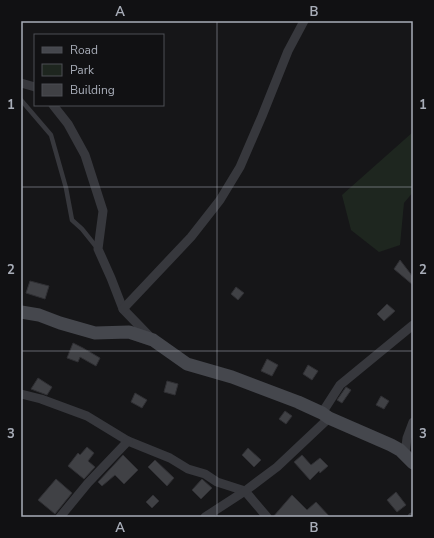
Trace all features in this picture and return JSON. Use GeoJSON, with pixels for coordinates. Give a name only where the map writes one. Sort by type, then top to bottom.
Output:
{"type":"FeatureCollection","features":[{"type":"Feature","properties":{"kind":"street"},"geometry":{"type":"LineString","coordinates":[[123,309],[191,237],[220,200],[240,167],[265,110],[288,51],[304,21]]}},
{"type":"Feature","properties":{"kind":"street"},"geometry":{"type":"LineString","coordinates":[[21,82],[34,87]]}},
{"type":"Feature","properties":{"kind":"street"},"geometry":{"type":"LineString","coordinates":[[53,106],[68,124],[85,155],[103,211],[98,249],[123,309],[153,340],[187,364],[232,377],[298,402],[325,416],[391,445],[409,458]]}},
{"type":"Feature","properties":{"kind":"street"},"geometry":{"type":"LineString","coordinates":[[21,312],[39,315],[95,333],[129,332],[153,340]]}},
{"type":"Feature","properties":{"kind":"street"},"geometry":{"type":"LineString","coordinates":[[205,517],[245,491],[277,467],[325,416],[340,385],[413,325]]}},
{"type":"Feature","properties":{"kind":"street"},"geometry":{"type":"LineString","coordinates":[[21,394],[41,399],[87,416],[128,441],[170,458],[188,469],[205,474],[218,482],[245,491],[267,517]]}},
{"type":"Feature","properties":{"kind":"street"},"geometry":{"type":"LineString","coordinates":[[409,458],[407,438],[413,422]]}},
{"type":"Feature","properties":{"kind":"street"},"geometry":{"type":"LineString","coordinates":[[60,517],[88,483],[128,441]]}},
{"type":"Feature","properties":{"kind":"lane"},"geometry":{"type":"LineString","coordinates":[[21,100],[51,135],[66,188],[72,220],[82,229],[98,249]]}},
{"type":"Feature","properties":{"kind":"green space"},"geometry":{"type":"Polygon","coordinates":[[[413,132],[413,192],[404,203],[400,245],[379,252],[351,230],[342,195],[413,132]]]}},
{"type":"Feature","properties":{"kind":"building"},"geometry":{"type":"Polygon","coordinates":[[[400,260],[413,277],[413,285],[394,269],[400,260]]]}},
{"type":"Feature","properties":{"kind":"building"},"geometry":{"type":"Polygon","coordinates":[[[30,281],[49,286],[45,299],[26,293],[30,281]]]}},
{"type":"Feature","properties":{"kind":"building"},"geometry":{"type":"Polygon","coordinates":[[[236,287],[244,293],[238,300],[231,294],[236,287]]]}},
{"type":"Feature","properties":{"kind":"building"},"geometry":{"type":"Polygon","coordinates":[[[387,304],[395,311],[384,321],[377,314],[387,304]]]}},
{"type":"Feature","properties":{"kind":"building"},"geometry":{"type":"Polygon","coordinates":[[[73,343],[100,358],[96,366],[80,357],[78,362],[67,358],[73,343]]]}},
{"type":"Feature","properties":{"kind":"building"},"geometry":{"type":"Polygon","coordinates":[[[267,359],[278,365],[272,376],[261,371],[267,359]]]}},
{"type":"Feature","properties":{"kind":"building"},"geometry":{"type":"Polygon","coordinates":[[[308,365],[318,371],[312,380],[303,374],[308,365]]]}},
{"type":"Feature","properties":{"kind":"building"},"geometry":{"type":"Polygon","coordinates":[[[38,378],[52,387],[47,395],[31,389],[38,378]]]}},
{"type":"Feature","properties":{"kind":"building"},"geometry":{"type":"Polygon","coordinates":[[[167,381],[178,384],[175,395],[164,392],[167,381]]]}},
{"type":"Feature","properties":{"kind":"building"},"geometry":{"type":"Polygon","coordinates":[[[346,387],[351,390],[342,403],[337,400],[346,387]]]}},
{"type":"Feature","properties":{"kind":"building"},"geometry":{"type":"Polygon","coordinates":[[[135,393],[147,400],[142,408],[131,402],[135,393]]]}},
{"type":"Feature","properties":{"kind":"building"},"geometry":{"type":"Polygon","coordinates":[[[381,396],[389,401],[384,409],[376,405],[381,396]]]}},
{"type":"Feature","properties":{"kind":"building"},"geometry":{"type":"Polygon","coordinates":[[[285,411],[292,416],[286,424],[279,419],[285,411]]]}},
{"type":"Feature","properties":{"kind":"building"},"geometry":{"type":"Polygon","coordinates":[[[87,447],[94,453],[88,461],[95,467],[84,479],[68,466],[78,453],[80,455],[87,447]]]}},
{"type":"Feature","properties":{"kind":"building"},"geometry":{"type":"Polygon","coordinates":[[[248,448],[261,460],[254,467],[242,455],[248,448]]]}},
{"type":"Feature","properties":{"kind":"building"},"geometry":{"type":"Polygon","coordinates":[[[123,455],[138,470],[124,484],[115,475],[102,486],[98,482],[123,455]]]}},
{"type":"Feature","properties":{"kind":"building"},"geometry":{"type":"Polygon","coordinates":[[[302,455],[311,465],[320,458],[328,466],[320,473],[319,471],[310,480],[294,462],[302,455]]]}},
{"type":"Feature","properties":{"kind":"building"},"geometry":{"type":"Polygon","coordinates":[[[155,460],[174,478],[167,486],[148,467],[155,460]]]}},
{"type":"Feature","properties":{"kind":"building"},"geometry":{"type":"Polygon","coordinates":[[[56,479],[72,493],[55,514],[38,500],[56,479]]]}},
{"type":"Feature","properties":{"kind":"building"},"geometry":{"type":"Polygon","coordinates":[[[202,479],[212,488],[201,499],[192,490],[202,479]]]}},
{"type":"Feature","properties":{"kind":"building"},"geometry":{"type":"Polygon","coordinates":[[[396,492],[406,505],[397,512],[387,500],[396,492]]]}},
{"type":"Feature","properties":{"kind":"building"},"geometry":{"type":"Polygon","coordinates":[[[153,495],[159,501],[152,508],[146,502],[153,495]]]}},
{"type":"Feature","properties":{"kind":"building"},"geometry":{"type":"Polygon","coordinates":[[[292,495],[307,510],[316,502],[330,517],[273,517],[292,495]]]}}]}
